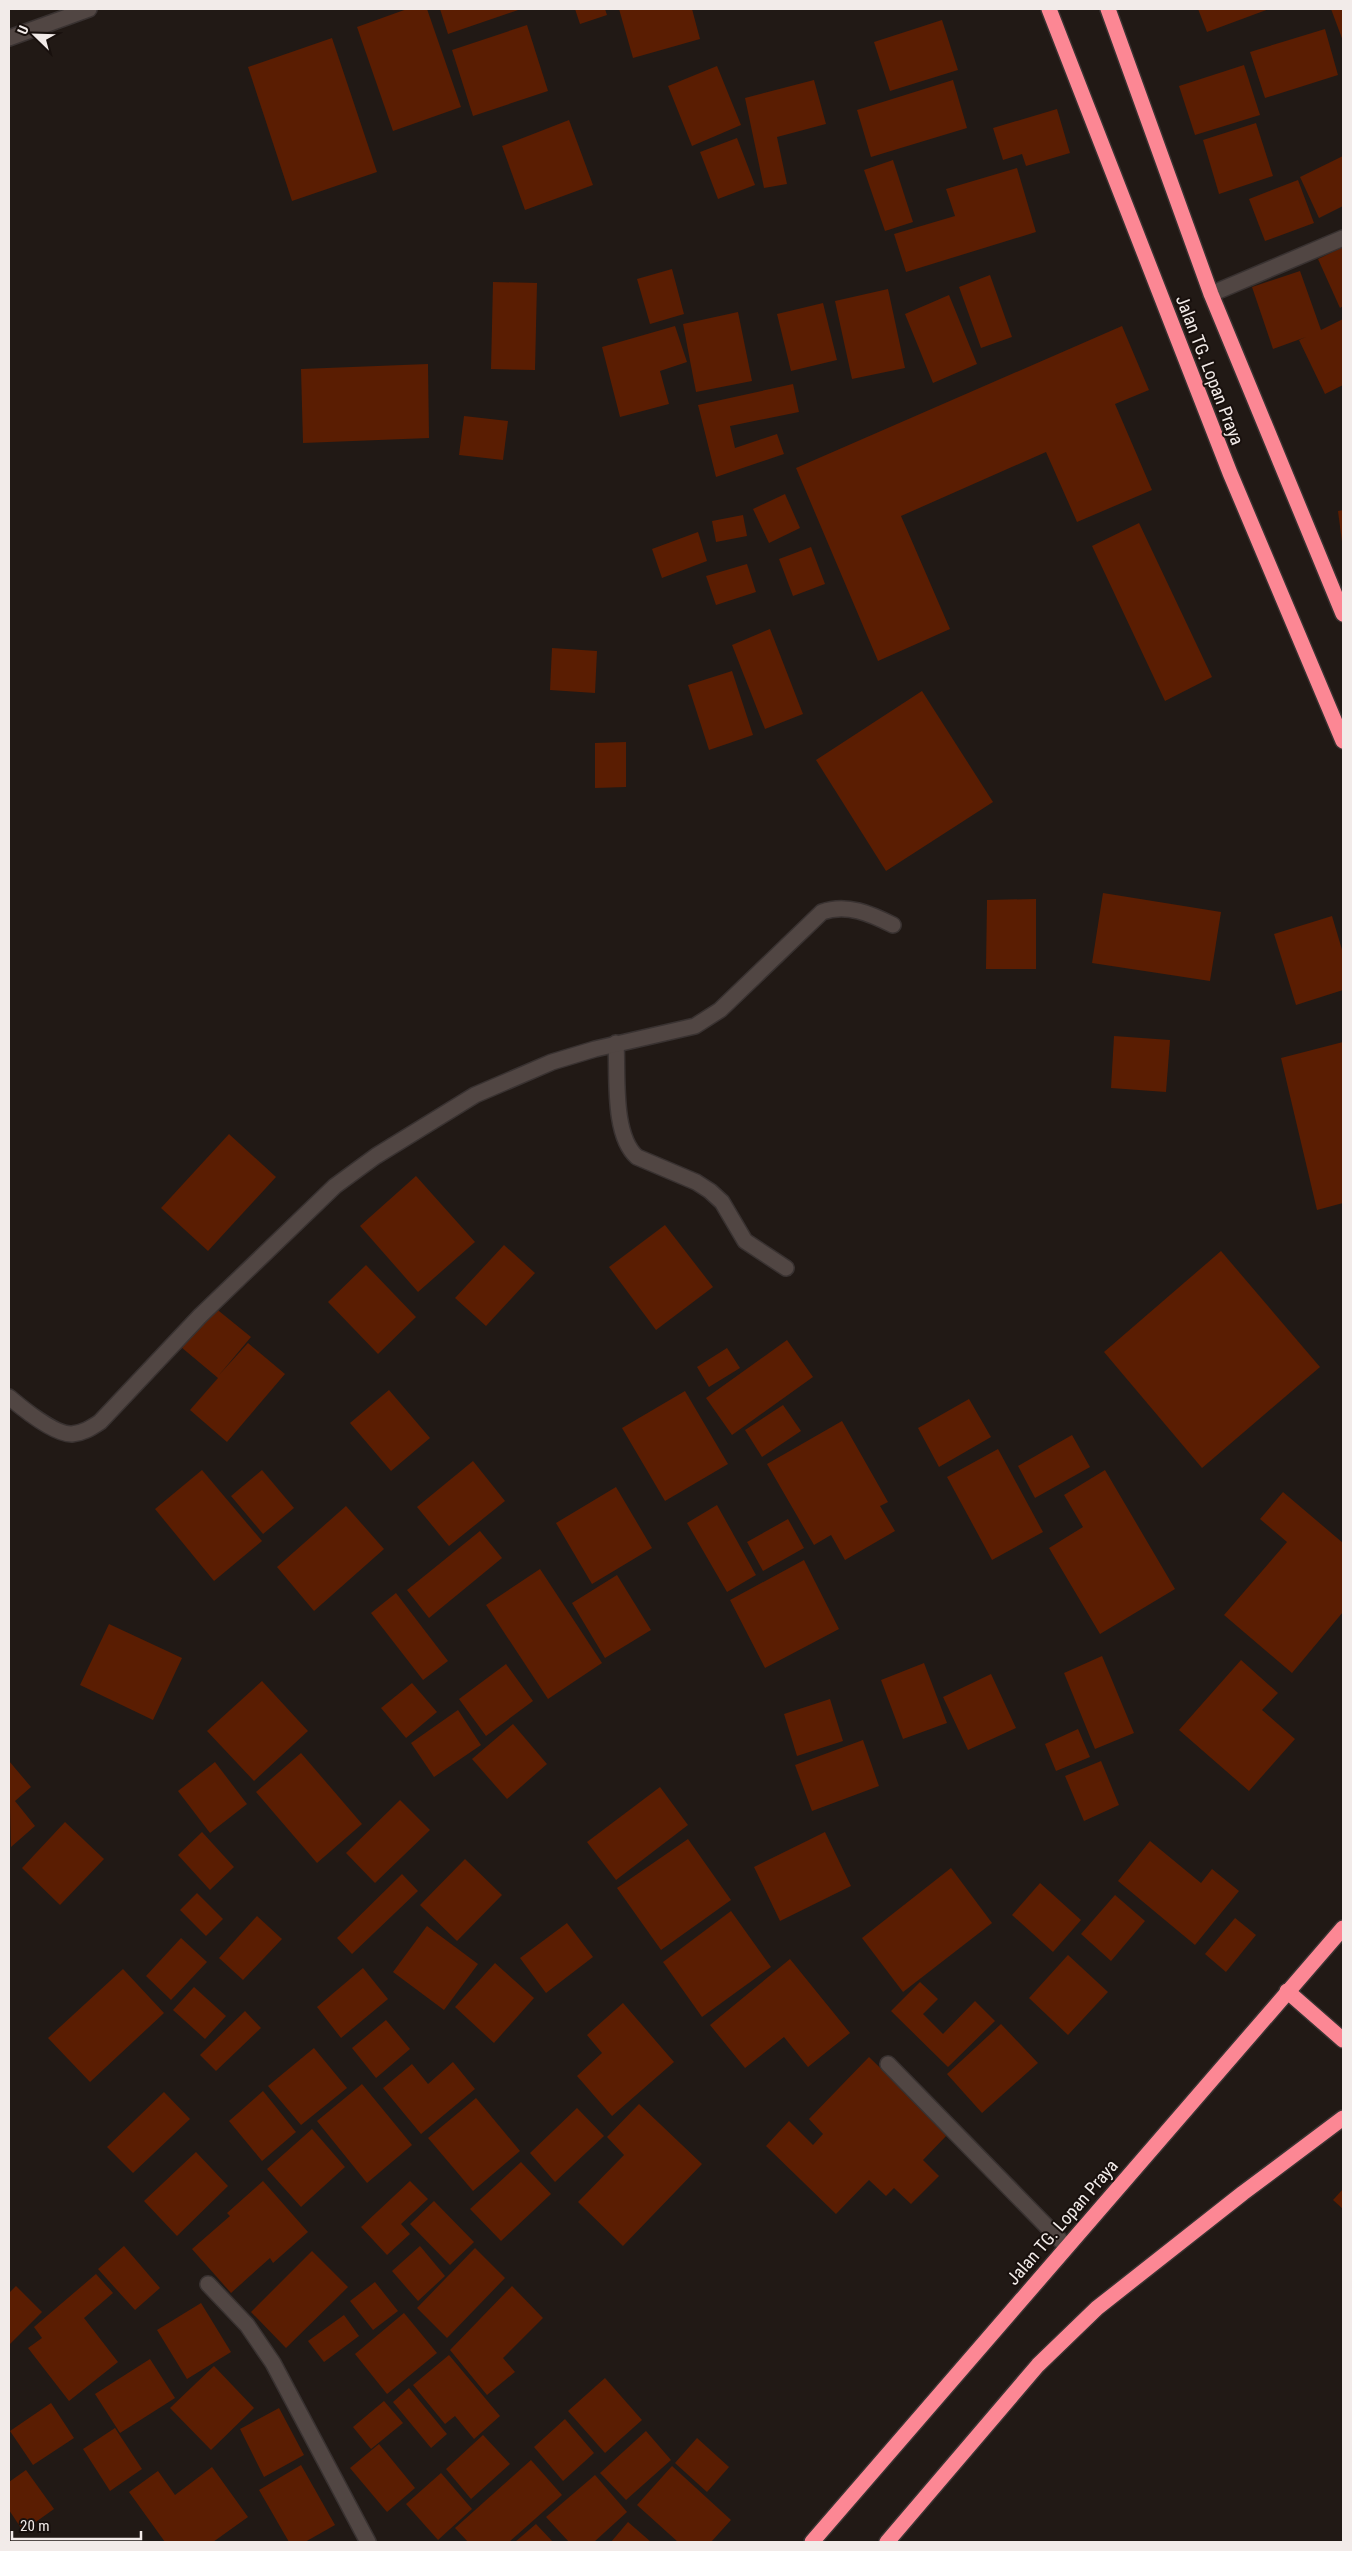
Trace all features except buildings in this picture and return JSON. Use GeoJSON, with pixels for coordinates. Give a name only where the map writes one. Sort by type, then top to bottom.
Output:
{"type":"FeatureCollection","features":[{"type":"Feature","properties":{"kind":"highway","name":"Jalan TG. Lopan Praya"},"geometry":{"type":"LineString","coordinates":[[1049,9],[1230,473],[1343,742]]}},
{"type":"Feature","properties":{"kind":"highway","name":"Jalan TG. Lopan Praya"},"geometry":{"type":"LineString","coordinates":[[1108,9],[1210,294],[1343,614]]}},
{"type":"Feature","properties":{"kind":"highway","name":"Jalan TG. Lopan Praya"},"geometry":{"type":"LineString","coordinates":[[812,2542],[1066,2246],[1343,1928]]}},
{"type":"Feature","properties":{"kind":"highway"},"geometry":{"type":"LineString","coordinates":[[1287,1991],[1343,2040]]}},
{"type":"Feature","properties":{"kind":"highway"},"geometry":{"type":"LineString","coordinates":[[887,2542],[1038,2365],[1097,2308],[1243,2193],[1343,2118]]}},
{"type":"Feature","properties":{"kind":"street"},"geometry":{"type":"LineString","coordinates":[[9,38],[68,12],[89,9]]}},
{"type":"Feature","properties":{"kind":"street"},"geometry":{"type":"LineString","coordinates":[[1210,294],[1343,238]]}},
{"type":"Feature","properties":{"kind":"street"},"geometry":{"type":"LineString","coordinates":[[9,1397],[53,1427],[70,1434],[85,1432],[100,1422],[200,1316],[335,1186],[376,1156],[475,1095],[552,1062],[616,1043],[695,1026],[714,1014],[742,990],[822,912],[833,908],[844,908],[871,914],[893,925]]}},
{"type":"Feature","properties":{"kind":"street"},"geometry":{"type":"LineString","coordinates":[[616,1043],[619,1110],[622,1131],[630,1150],[637,1157],[696,1182],[710,1191],[729,1212],[738,1234],[745,1241],[786,1268]]}},
{"type":"Feature","properties":{"kind":"street"},"geometry":{"type":"LineString","coordinates":[[888,2064],[1066,2246]]}},
{"type":"Feature","properties":{"kind":"street"},"geometry":{"type":"LineString","coordinates":[[208,2284],[246,2326],[273,2363],[368,2542]]}}]}
